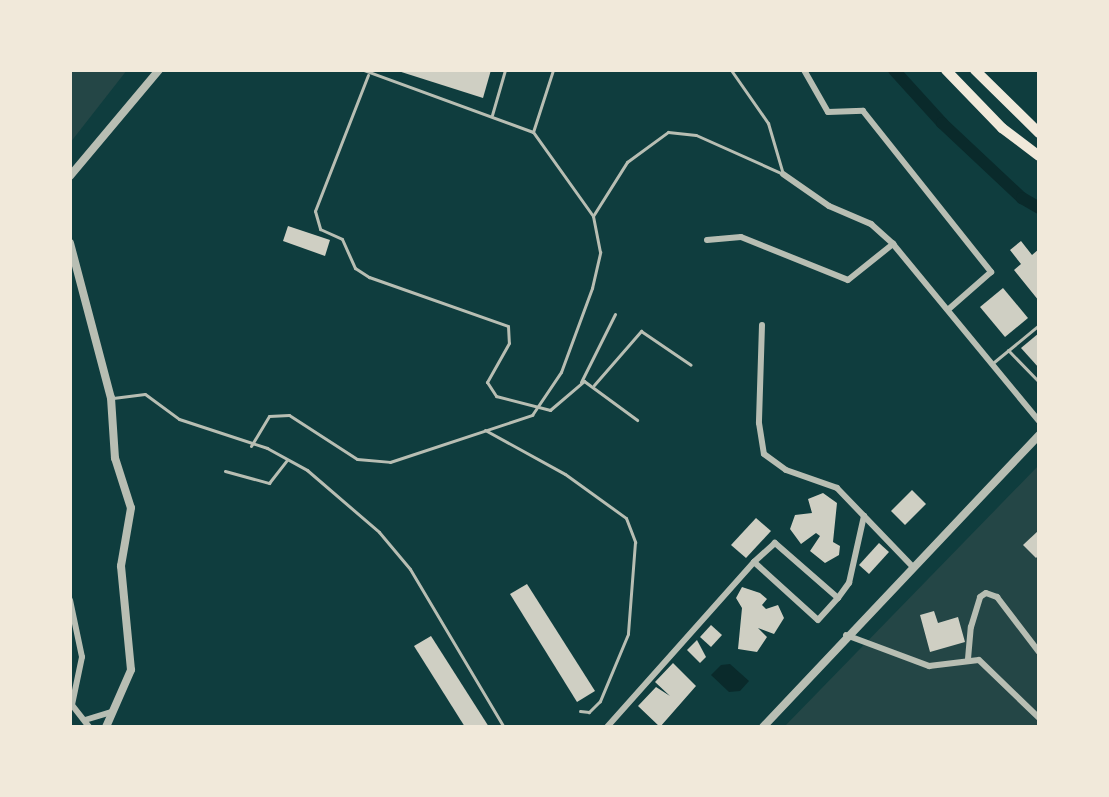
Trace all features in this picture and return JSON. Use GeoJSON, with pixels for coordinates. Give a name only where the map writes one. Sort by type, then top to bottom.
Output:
{"type":"FeatureCollection","features":[{"type":"Feature","properties":{"kind":"main road"},"geometry":{"type":"LineString","coordinates":[[946,70],[1002,128],[1039,156]]}},
{"type":"Feature","properties":{"kind":"main road"},"geometry":{"type":"LineString","coordinates":[[979,72],[1015,114],[1039,133]]}},
{"type":"Feature","properties":{"kind":"main road"},"geometry":{"type":"LineString","coordinates":[[1002,128],[1012,125],[1015,114]]}},
{"type":"Feature","properties":{"kind":"street"},"geometry":{"type":"LineString","coordinates":[[70,176],[159,70]]}},
{"type":"Feature","properties":{"kind":"street"},"geometry":{"type":"LineString","coordinates":[[804,70],[828,112],[863,111],[991,272],[950,308]]}},
{"type":"Feature","properties":{"kind":"street"},"geometry":{"type":"LineString","coordinates":[[783,174],[829,206],[871,224],[893,244],[950,308],[1039,421]]}},
{"type":"Feature","properties":{"kind":"street"},"geometry":{"type":"LineString","coordinates":[[707,240],[741,237],[848,280],[893,244]]}},
{"type":"Feature","properties":{"kind":"street"},"geometry":{"type":"LineString","coordinates":[[70,243],[111,398],[113,443],[132,519],[121,583],[132,659],[106,727]]}},
{"type":"Feature","properties":{"kind":"street"},"geometry":{"type":"LineString","coordinates":[[762,325],[759,423],[764,454],[786,470],[837,488],[912,566]]}},
{"type":"Feature","properties":{"kind":"street"},"geometry":{"type":"LineString","coordinates":[[763,727],[846,635],[1039,435]]}},
{"type":"Feature","properties":{"kind":"street"},"geometry":{"type":"LineString","coordinates":[[754,562],[818,620],[849,583],[864,516]]}},
{"type":"Feature","properties":{"kind":"street"},"geometry":{"type":"LineString","coordinates":[[607,727],[754,562],[775,543],[838,598]]}},
{"type":"Feature","properties":{"kind":"street"},"geometry":{"type":"LineString","coordinates":[[968,659],[971,627],[980,597],[986,593],[997,597],[1039,652]]}},
{"type":"Feature","properties":{"kind":"street"},"geometry":{"type":"LineString","coordinates":[[70,600],[82,657],[72,705],[89,727]]}},
{"type":"Feature","properties":{"kind":"street"},"geometry":{"type":"LineString","coordinates":[[846,635],[929,666],[968,659],[987,665],[1039,718]]}},
{"type":"Feature","properties":{"kind":"street"},"geometry":{"type":"LineString","coordinates":[[85,720],[113,712]]}},
{"type":"Feature","properties":{"kind":"lane"},"geometry":{"type":"LineString","coordinates":[[364,70],[368,75],[492,115],[533,132],[593,216],[600,252],[592,288],[561,372],[538,410]]}},
{"type":"Feature","properties":{"kind":"lane"},"geometry":{"type":"LineString","coordinates":[[492,115],[505,70]]}},
{"type":"Feature","properties":{"kind":"lane"},"geometry":{"type":"LineString","coordinates":[[533,132],[553,70]]}},
{"type":"Feature","properties":{"kind":"lane"},"geometry":{"type":"LineString","coordinates":[[731,70],[768,123],[783,174]]}},
{"type":"Feature","properties":{"kind":"lane"},"geometry":{"type":"LineString","coordinates":[[368,75],[315,211],[320,229],[342,239],[355,268],[369,277],[508,326],[511,335],[488,389],[496,396],[538,410]]}},
{"type":"Feature","properties":{"kind":"lane"},"geometry":{"type":"LineString","coordinates":[[593,216],[627,162],[668,132],[696,135],[783,174]]}},
{"type":"Feature","properties":{"kind":"lane"},"geometry":{"type":"LineString","coordinates":[[251,446],[255,432],[276,414],[304,421],[369,462],[390,462],[538,410],[554,409],[581,382],[615,314]]}},
{"type":"Feature","properties":{"kind":"lane"},"geometry":{"type":"LineString","coordinates":[[994,362],[1039,325]]}},
{"type":"Feature","properties":{"kind":"lane"},"geometry":{"type":"LineString","coordinates":[[594,385],[641,331],[691,365]]}},
{"type":"Feature","properties":{"kind":"lane"},"geometry":{"type":"LineString","coordinates":[[1008,350],[1039,382]]}},
{"type":"Feature","properties":{"kind":"lane"},"geometry":{"type":"LineString","coordinates":[[581,382],[594,385],[637,420]]}},
{"type":"Feature","properties":{"kind":"lane"},"geometry":{"type":"LineString","coordinates":[[111,398],[145,394],[179,419],[287,459],[379,532],[410,569],[504,727]]}},
{"type":"Feature","properties":{"kind":"lane"},"geometry":{"type":"LineString","coordinates":[[485,430],[565,474],[626,518],[635,542],[628,634],[600,701],[589,712],[580,711]]}},
{"type":"Feature","properties":{"kind":"lane"},"geometry":{"type":"LineString","coordinates":[[225,471],[269,483],[287,459]]}},
{"type":"Feature","properties":{"kind":"shaded area"},"geometry":{"type":"Polygon","coordinates":[[[70,70],[127,70],[70,143],[70,70]]]}},
{"type":"Feature","properties":{"kind":"shaded area"},"geometry":{"type":"Polygon","coordinates":[[[1039,465],[1039,727],[784,727],[1039,465]]]}},
{"type":"Feature","properties":{"kind":"shaded area"},"geometry":{"type":"Polygon","coordinates":[[[730,664],[749,681],[740,691],[729,692],[711,675],[721,665],[730,664]]]}},
{"type":"Feature","properties":{"kind":"building"},"geometry":{"type":"Polygon","coordinates":[[[395,70],[491,70],[483,98],[395,70]]]}},
{"type":"Feature","properties":{"kind":"building"},"geometry":{"type":"Polygon","coordinates":[[[288,226],[330,240],[325,256],[283,241],[288,226]]]}},
{"type":"Feature","properties":{"kind":"building"},"geometry":{"type":"Polygon","coordinates":[[[1021,241],[1032,255],[1039,249],[1039,301],[1014,270],[1021,264],[1010,250],[1021,241]]]}},
{"type":"Feature","properties":{"kind":"building"},"geometry":{"type":"Polygon","coordinates":[[[1003,288],[1028,318],[1005,337],[980,307],[1003,288]]]}},
{"type":"Feature","properties":{"kind":"building"},"geometry":{"type":"Polygon","coordinates":[[[1039,333],[1039,368],[1021,348],[1039,333]]]}},
{"type":"Feature","properties":{"kind":"building"},"geometry":{"type":"Polygon","coordinates":[[[912,490],[926,504],[905,525],[891,511],[912,490]]]}},
{"type":"Feature","properties":{"kind":"building"},"geometry":{"type":"Polygon","coordinates":[[[823,493],[837,503],[833,542],[840,546],[839,555],[825,563],[810,551],[820,536],[816,533],[801,544],[790,529],[795,515],[812,513],[808,499],[823,493]]]}},
{"type":"Feature","properties":{"kind":"building"},"geometry":{"type":"Polygon","coordinates":[[[756,518],[771,531],[746,558],[731,545],[756,518]]]}},
{"type":"Feature","properties":{"kind":"building"},"geometry":{"type":"Polygon","coordinates":[[[1039,530],[1039,555],[1036,558],[1023,545],[1039,530]]]}},
{"type":"Feature","properties":{"kind":"building"},"geometry":{"type":"Polygon","coordinates":[[[879,543],[889,552],[869,574],[859,565],[879,543]]]}},
{"type":"Feature","properties":{"kind":"building"},"geometry":{"type":"Polygon","coordinates":[[[527,584],[595,691],[577,702],[510,594],[527,584]]]}},
{"type":"Feature","properties":{"kind":"building"},"geometry":{"type":"Polygon","coordinates":[[[742,587],[767,599],[762,605],[766,609],[778,605],[784,618],[774,634],[758,628],[767,637],[757,652],[738,649],[742,608],[736,598],[742,587]]]}},
{"type":"Feature","properties":{"kind":"building"},"geometry":{"type":"Polygon","coordinates":[[[934,611],[938,623],[958,617],[965,642],[930,652],[920,615],[934,611]]]}},
{"type":"Feature","properties":{"kind":"building"},"geometry":{"type":"Polygon","coordinates":[[[711,625],[722,635],[711,647],[700,637],[711,625]]]}},
{"type":"Feature","properties":{"kind":"building"},"geometry":{"type":"Polygon","coordinates":[[[431,636],[489,727],[465,727],[414,646],[431,636]]]}},
{"type":"Feature","properties":{"kind":"building"},"geometry":{"type":"Polygon","coordinates":[[[697,640],[706,657],[700,663],[687,650],[697,640]]]}},
{"type":"Feature","properties":{"kind":"building"},"geometry":{"type":"Polygon","coordinates":[[[673,663],[696,686],[660,727],[638,706],[656,687],[670,696],[655,682],[673,663]]]}},
{"type":"Feature","properties":{"kind":"waterway"},"geometry":{"type":"LineString","coordinates":[[894,70],[942,123],[1022,198],[1039,208]]}}]}
